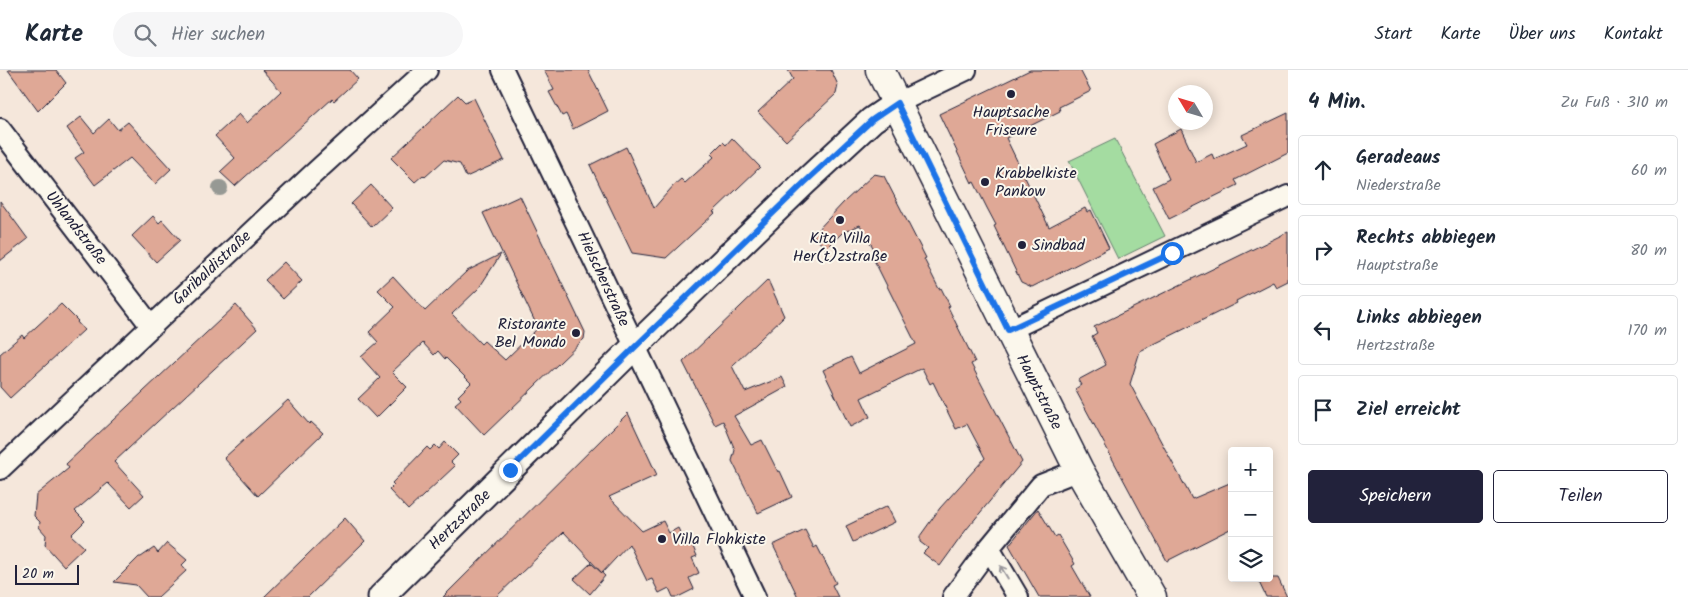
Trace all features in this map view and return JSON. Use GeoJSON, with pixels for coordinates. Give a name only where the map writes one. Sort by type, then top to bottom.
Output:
{"type":"FeatureCollection","features":[{"type":"Feature","properties":{"kind":"main road","name":"Hauptstraße"},"geometry":{"type":"LineString","coordinates":[[880,70],[1078,470],[1152,597]]}},
{"type":"Feature","properties":{"kind":"street","name":"Garibaldistraße"},"geometry":{"type":"LineString","coordinates":[[0,469],[311,176],[427,70]]}},
{"type":"Feature","properties":{"kind":"street","name":"Hielscherstraße"},"geometry":{"type":"LineString","coordinates":[[504,70],[755,597]]}},
{"type":"Feature","properties":{"kind":"street","name":"Hertzstraße"},"geometry":{"type":"LineString","coordinates":[[381,597],[635,347],[872,120],[897,103],[966,70]]}},
{"type":"Feature","properties":{"kind":"street","name":"Uhlandstraße"},"geometry":{"type":"LineString","coordinates":[[0,129],[151,326]]}},
{"type":"Feature","properties":{"kind":"street"},"geometry":{"type":"LineString","coordinates":[[1008,330],[1288,196]]}},
{"type":"Feature","properties":{"kind":"street"},"geometry":{"type":"LineString","coordinates":[[954,597],[989,548],[1042,485],[1078,470]]}},
{"type":"Feature","properties":{"kind":"street"},"geometry":{"type":"LineString","coordinates":[[989,548],[1018,597]]}},
{"type":"Feature","properties":{"kind":"green space"},"geometry":{"type":"Polygon","coordinates":[[[1115,139],[1165,236],[1118,259],[1069,161],[1115,139]]]}},
{"type":"Feature","properties":{"kind":"building"},"geometry":{"type":"Polygon","coordinates":[[[8,70],[56,70],[66,83],[38,111],[8,70]]]}},
{"type":"Feature","properties":{"kind":"building"},"geometry":{"type":"Polygon","coordinates":[[[262,70],[350,70],[358,79],[334,101],[332,99],[235,186],[220,172],[235,158],[215,136],[239,114],[247,123],[281,91],[262,70]]]}},
{"type":"Feature","properties":{"kind":"building"},"geometry":{"type":"Polygon","coordinates":[[[544,70],[588,70],[608,111],[573,129],[566,114],[562,116],[549,92],[554,90],[544,70]]]}},
{"type":"Feature","properties":{"kind":"building"},"geometry":{"type":"Polygon","coordinates":[[[788,70],[831,70],[838,85],[836,94],[786,141],[758,112],[793,79],[788,70]]]}},
{"type":"Feature","properties":{"kind":"building"},"geometry":{"type":"Polygon","coordinates":[[[1030,70],[1080,70],[1091,91],[1059,107],[1060,111],[1006,138],[1049,227],[1085,208],[1087,212],[1091,210],[1109,248],[1032,287],[1021,282],[994,226],[996,225],[974,182],[972,183],[939,114],[1030,70]]]}},
{"type":"Feature","properties":{"kind":"building"},"geometry":{"type":"Polygon","coordinates":[[[458,95],[465,102],[474,98],[504,160],[466,177],[460,164],[444,160],[425,177],[423,175],[415,182],[391,158],[458,95]]]}},
{"type":"Feature","properties":{"kind":"building"},"geometry":{"type":"Polygon","coordinates":[[[1288,113],[1288,153],[1235,180],[1238,185],[1169,219],[1153,187],[1169,179],[1153,144],[1181,130],[1196,162],[1212,154],[1214,159],[1247,144],[1242,135],[1288,113]]]}},
{"type":"Feature","properties":{"kind":"building"},"geometry":{"type":"Polygon","coordinates":[[[81,117],[94,133],[109,119],[118,130],[128,122],[171,169],[155,184],[130,158],[95,185],[75,158],[84,152],[67,128],[81,117]]]}},
{"type":"Feature","properties":{"kind":"building"},"geometry":{"type":"Polygon","coordinates":[[[732,138],[760,167],[713,212],[715,213],[666,258],[632,253],[590,165],[626,147],[654,208],[674,185],[681,179],[685,183],[714,157],[711,154],[723,142],[726,145],[732,138]]]}},
{"type":"Feature","properties":{"kind":"building"},"geometry":{"type":"Polygon","coordinates":[[[874,174],[884,176],[926,258],[924,259],[939,289],[941,288],[950,306],[948,307],[975,362],[971,364],[1022,462],[966,530],[940,566],[923,553],[928,548],[920,542],[920,536],[940,508],[985,458],[967,424],[956,429],[933,382],[930,384],[922,368],[861,398],[870,417],[850,427],[823,370],[851,357],[859,373],[916,344],[873,258],[878,256],[860,225],[842,233],[826,249],[813,235],[874,174]]]}},
{"type":"Feature","properties":{"kind":"building"},"geometry":{"type":"Polygon","coordinates":[[[371,185],[392,208],[372,227],[351,204],[371,185]]]}},
{"type":"Feature","properties":{"kind":"building"},"geometry":{"type":"Polygon","coordinates":[[[520,196],[585,332],[584,339],[484,435],[455,404],[461,399],[458,396],[471,383],[438,351],[434,355],[423,343],[392,372],[407,387],[376,418],[358,399],[380,378],[361,357],[378,342],[369,332],[395,307],[378,290],[393,276],[425,311],[467,271],[501,254],[479,288],[452,314],[481,344],[484,341],[505,360],[538,328],[483,213],[520,196]]]}},
{"type":"Feature","properties":{"kind":"building"},"geometry":{"type":"Polygon","coordinates":[[[0,201],[28,239],[0,261],[0,201]]]}},
{"type":"Feature","properties":{"kind":"building"},"geometry":{"type":"Polygon","coordinates":[[[153,216],[159,223],[162,220],[180,240],[156,262],[132,236],[153,216]]]}},
{"type":"Feature","properties":{"kind":"building"},"geometry":{"type":"Polygon","coordinates":[[[1288,232],[1288,281],[1276,287],[1273,282],[1236,301],[1237,303],[1140,351],[1130,384],[1192,499],[1228,484],[1228,530],[1167,561],[1075,389],[1081,385],[1078,380],[1106,365],[1092,336],[1097,333],[1094,327],[1288,232]]]}},
{"type":"Feature","properties":{"kind":"building"},"geometry":{"type":"Polygon","coordinates":[[[284,262],[302,281],[283,299],[265,280],[284,262]]]}},
{"type":"Feature","properties":{"kind":"building"},"geometry":{"type":"Polygon","coordinates":[[[768,280],[784,316],[732,366],[745,392],[782,377],[787,387],[734,416],[751,445],[762,440],[792,497],[758,513],[732,461],[735,450],[723,421],[715,425],[683,362],[768,280]]]}},
{"type":"Feature","properties":{"kind":"building"},"geometry":{"type":"Polygon","coordinates":[[[61,304],[84,330],[10,398],[0,387],[0,354],[22,335],[24,338],[61,304]]]}},
{"type":"Feature","properties":{"kind":"building"},"geometry":{"type":"Polygon","coordinates":[[[236,305],[257,329],[114,462],[144,495],[131,507],[108,483],[75,511],[85,521],[71,535],[84,547],[64,566],[45,545],[46,535],[39,527],[40,522],[34,516],[36,495],[69,468],[66,464],[236,305]]]}},
{"type":"Feature","properties":{"kind":"building"},"geometry":{"type":"Polygon","coordinates":[[[288,400],[309,424],[311,422],[323,433],[258,496],[224,458],[288,400]]]}},
{"type":"Feature","properties":{"kind":"building"},"geometry":{"type":"Polygon","coordinates":[[[628,413],[657,475],[609,497],[642,531],[663,521],[669,533],[678,528],[685,543],[690,540],[697,556],[692,558],[699,573],[689,578],[694,589],[678,597],[673,597],[669,588],[659,593],[652,579],[647,581],[629,544],[602,573],[564,532],[496,597],[443,597],[628,413]]]}},
{"type":"Feature","properties":{"kind":"building"},"geometry":{"type":"Polygon","coordinates":[[[445,442],[458,455],[451,462],[455,466],[408,510],[389,490],[394,485],[392,483],[427,447],[430,450],[435,445],[439,449],[445,442]]]}},
{"type":"Feature","properties":{"kind":"building"},"geometry":{"type":"Polygon","coordinates":[[[887,506],[895,522],[853,542],[846,526],[887,506]]]}},
{"type":"Feature","properties":{"kind":"building"},"geometry":{"type":"Polygon","coordinates":[[[1038,509],[1055,537],[1058,535],[1075,564],[1072,566],[1090,597],[1039,597],[1009,545],[1038,509]]]}},
{"type":"Feature","properties":{"kind":"building"},"geometry":{"type":"Polygon","coordinates":[[[345,518],[365,541],[308,597],[264,597],[345,518]]]}},
{"type":"Feature","properties":{"kind":"building"},"geometry":{"type":"Polygon","coordinates":[[[805,530],[814,548],[817,546],[836,583],[832,585],[838,597],[798,597],[773,545],[805,530]]]}},
{"type":"Feature","properties":{"kind":"building"},"geometry":{"type":"Polygon","coordinates":[[[167,543],[187,560],[182,565],[186,571],[158,597],[147,597],[136,585],[114,582],[139,557],[154,548],[158,553],[167,543]]]}},
{"type":"Feature","properties":{"kind":"building"},"geometry":{"type":"Polygon","coordinates":[[[591,563],[605,576],[590,594],[574,579],[591,563]]]}},
{"type":"Feature","properties":{"kind":"building"},"geometry":{"type":"Polygon","coordinates":[[[1273,578],[1278,578],[1287,597],[1266,597],[1259,582],[1273,582],[1273,578]]]}},
{"type":"Feature","properties":{"kind":"place","name":"Hauptsache Friseure"},"geometry":{"type":"Point","coordinates":[1011,94]}},
{"type":"Feature","properties":{"kind":"place","name":"Krabbelkiste Pankow"},"geometry":{"type":"Point","coordinates":[985,182]}},
{"type":"Feature","properties":{"kind":"place","name":"Kita Villa Her(t)zstraße"},"geometry":{"type":"Point","coordinates":[840,220]}},
{"type":"Feature","properties":{"kind":"place","name":"Sindbad"},"geometry":{"type":"Point","coordinates":[1022,245]}},
{"type":"Feature","properties":{"kind":"place","name":"Ristorante Bel Mondo"},"geometry":{"type":"Point","coordinates":[576,333]}},
{"type":"Feature","properties":{"kind":"place","name":"Villa Flohkiste"},"geometry":{"type":"Point","coordinates":[662,539]}},
{"type":"Feature","properties":{"kind":"route"},"geometry":{"type":"LineString","coordinates":[[510,470],[804,183],[872,120],[897,103],[1008,330],[1172,253]]}}]}
